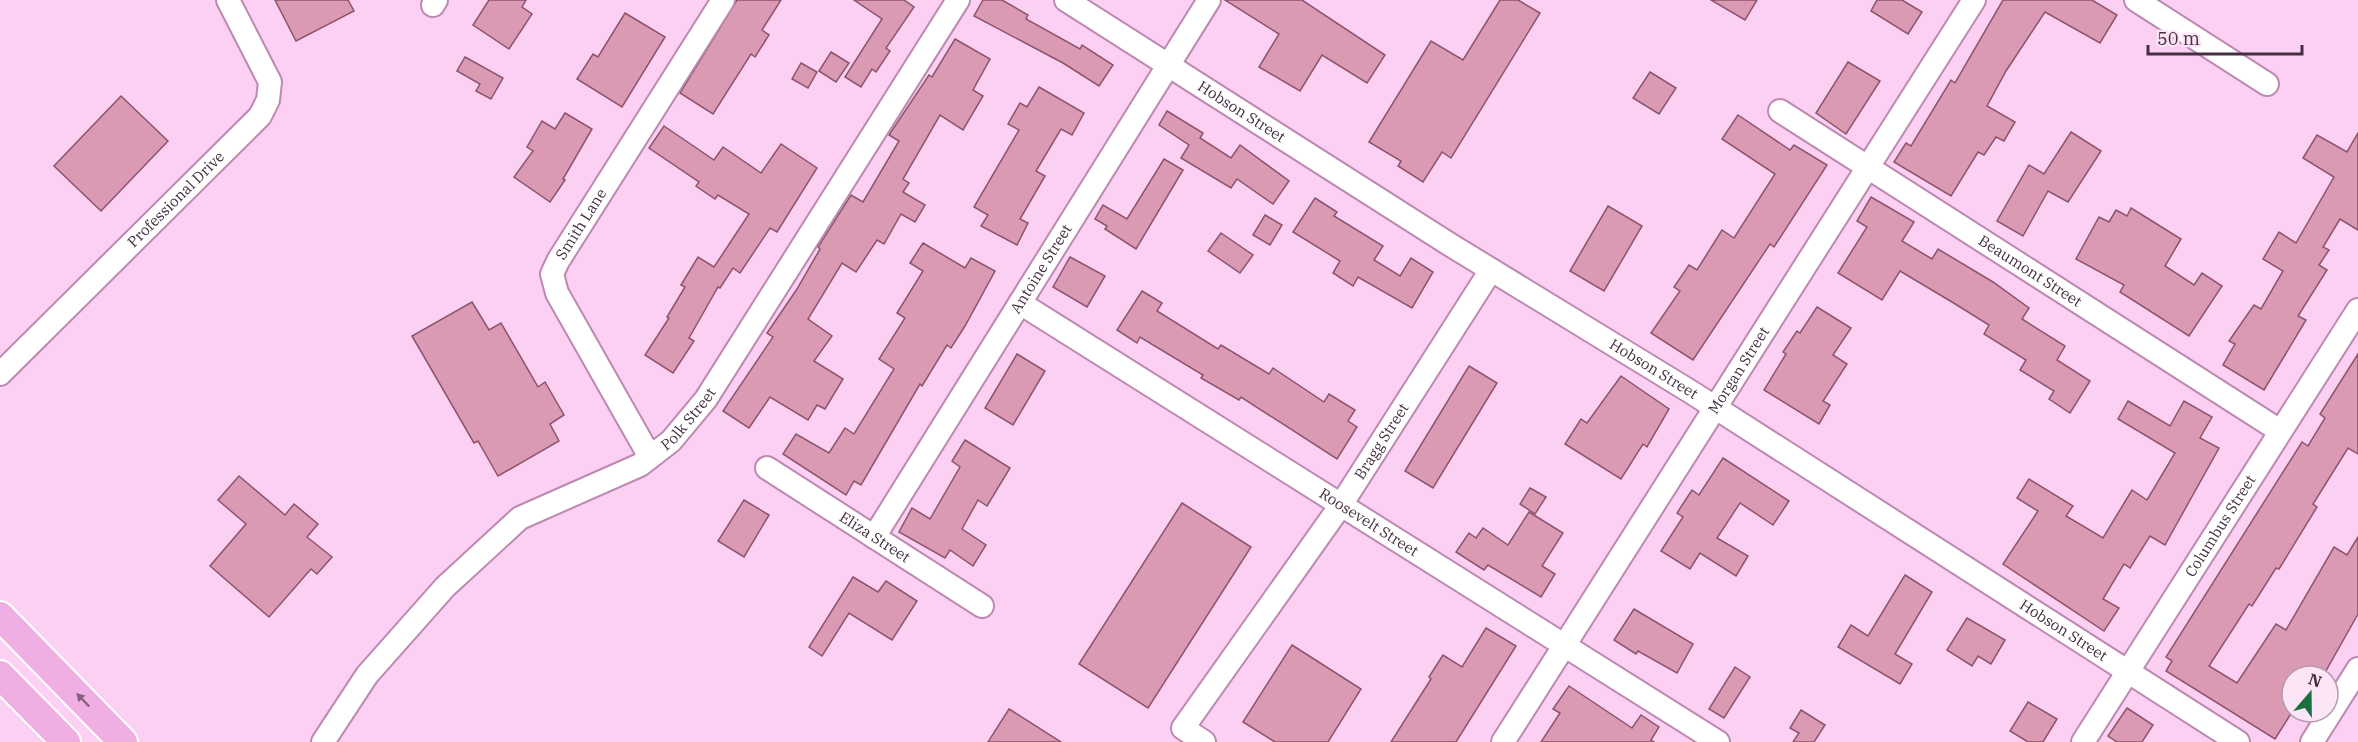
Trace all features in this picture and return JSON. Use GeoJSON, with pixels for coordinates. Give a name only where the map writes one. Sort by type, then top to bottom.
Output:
{"type":"FeatureCollection","features":[{"type":"Feature","properties":{"kind":"main road"},"geometry":{"type":"LineString","coordinates":[[0,616],[123,742]]}},
{"type":"Feature","properties":{"kind":"main road"},"geometry":{"type":"LineString","coordinates":[[0,675],[66,742]]}},
{"type":"Feature","properties":{"kind":"street","name":"Professional Drive"},"geometry":{"type":"LineString","coordinates":[[0,374],[260,116],[268,100],[270,82],[228,0]]}},
{"type":"Feature","properties":{"kind":"street","name":"Smith Lane"},"geometry":{"type":"LineString","coordinates":[[650,457],[557,293],[552,274],[723,0]]}},
{"type":"Feature","properties":{"kind":"street","name":"Polk Street"},"geometry":{"type":"LineString","coordinates":[[323,742],[367,675],[445,587],[520,518],[640,465],[671,441],[706,399],[958,0]]}},
{"type":"Feature","properties":{"kind":"street","name":"Hobson Street"},"geometry":{"type":"LineString","coordinates":[[1066,0],[1491,270],[1715,408],[2238,742]]}},
{"type":"Feature","properties":{"kind":"street","name":"Antoine Street"},"geometry":{"type":"LineString","coordinates":[[874,537],[1209,0]]}},
{"type":"Feature","properties":{"kind":"street","name":"Morgan Street"},"geometry":{"type":"LineString","coordinates":[[1503,742],[1974,0]]}},
{"type":"Feature","properties":{"kind":"street"},"geometry":{"type":"LineString","coordinates":[[2136,0],[2267,84]]}},
{"type":"Feature","properties":{"kind":"street","name":"Beaumont Street"},"geometry":{"type":"LineString","coordinates":[[1780,111],[2280,431]]}},
{"type":"Feature","properties":{"kind":"street","name":"Bragg Street"},"geometry":{"type":"LineString","coordinates":[[1204,742],[1182,728],[1341,505],[1491,270]]}},
{"type":"Feature","properties":{"kind":"street","name":"Roosevelt Street"},"geometry":{"type":"LineString","coordinates":[[1020,303],[1718,742]]}},
{"type":"Feature","properties":{"kind":"street","name":"Columbus Street"},"geometry":{"type":"LineString","coordinates":[[2083,742],[2358,310]]}},
{"type":"Feature","properties":{"kind":"street","name":"Eliza Street"},"geometry":{"type":"LineString","coordinates":[[767,468],[982,606]]}},
{"type":"Feature","properties":{"kind":"street"},"geometry":{"type":"LineString","coordinates":[[2312,742],[2358,669]]}},
{"type":"Feature","properties":{"kind":"building"},"geometry":{"type":"Polygon","coordinates":[[[275,0],[348,0],[354,11],[296,41],[275,0]]]}},
{"type":"Feature","properties":{"kind":"building"},"geometry":{"type":"Polygon","coordinates":[[[489,0],[526,0],[522,7],[532,14],[509,49],[473,25],[489,0]]]}},
{"type":"Feature","properties":{"kind":"building"},"geometry":{"type":"Polygon","coordinates":[[[737,0],[781,0],[762,30],[769,35],[755,57],[751,54],[713,114],[680,93],[737,0]]]}},
{"type":"Feature","properties":{"kind":"building"},"geometry":{"type":"Polygon","coordinates":[[[854,0],[904,0],[914,7],[886,48],[890,51],[876,72],[872,69],[861,87],[845,77],[882,19],[854,0]]]}},
{"type":"Feature","properties":{"kind":"building"},"geometry":{"type":"Polygon","coordinates":[[[983,0],[1002,0],[1028,15],[1026,19],[1080,49],[1082,45],[1113,65],[1099,86],[1063,63],[974,16],[983,0]]]}},
{"type":"Feature","properties":{"kind":"building"},"geometry":{"type":"Polygon","coordinates":[[[1225,0],[1302,0],[1385,55],[1367,83],[1322,55],[1300,91],[1259,67],[1279,34],[1225,0]]]}},
{"type":"Feature","properties":{"kind":"building"},"geometry":{"type":"Polygon","coordinates":[[[1500,0],[1518,0],[1540,13],[1451,158],[1442,152],[1423,182],[1398,166],[1401,161],[1369,142],[1431,41],[1463,60],[1500,0]]]}},
{"type":"Feature","properties":{"kind":"building"},"geometry":{"type":"Polygon","coordinates":[[[1711,0],[1757,0],[1745,20],[1711,0]]]}},
{"type":"Feature","properties":{"kind":"building"},"geometry":{"type":"Polygon","coordinates":[[[1877,0],[1902,0],[1922,12],[1908,34],[1871,11],[1877,0]]]}},
{"type":"Feature","properties":{"kind":"building"},"geometry":{"type":"Polygon","coordinates":[[[2003,0],[2092,0],[2117,15],[2100,43],[2045,12],[2006,71],[1987,106],[2015,122],[2004,141],[1996,137],[1984,155],[1978,152],[1951,196],[1894,162],[1906,143],[1911,146],[1951,80],[1955,83],[2003,0]]]}},
{"type":"Feature","properties":{"kind":"building"},"geometry":{"type":"Polygon","coordinates":[[[625,13],[665,37],[622,107],[577,79],[593,54],[598,57],[625,13]]]}},
{"type":"Feature","properties":{"kind":"building"},"geometry":{"type":"Polygon","coordinates":[[[955,39],[990,59],[973,90],[983,96],[963,130],[940,115],[903,179],[909,183],[903,192],[925,205],[915,222],[901,214],[884,244],[877,240],[856,272],[842,263],[808,319],[832,336],[814,361],[843,379],[825,409],[817,405],[808,420],[770,397],[749,428],[723,411],[773,337],[767,333],[797,289],[820,249],[818,247],[851,195],[863,202],[899,141],[889,135],[929,75],[932,77],[955,39]]]}},
{"type":"Feature","properties":{"kind":"building"},"geometry":{"type":"Polygon","coordinates":[[[831,52],[849,63],[836,82],[819,71],[831,52]]]}},
{"type":"Feature","properties":{"kind":"building"},"geometry":{"type":"Polygon","coordinates":[[[465,57],[503,78],[491,99],[476,91],[480,84],[457,71],[465,57]]]}},
{"type":"Feature","properties":{"kind":"building"},"geometry":{"type":"Polygon","coordinates":[[[1848,62],[1880,81],[1846,134],[1816,113],[1848,62]]]}},
{"type":"Feature","properties":{"kind":"building"},"geometry":{"type":"Polygon","coordinates":[[[801,63],[817,72],[808,88],[792,79],[801,63]]]}},
{"type":"Feature","properties":{"kind":"building"},"geometry":{"type":"Polygon","coordinates":[[[1650,72],[1676,88],[1659,114],[1633,98],[1650,72]]]}},
{"type":"Feature","properties":{"kind":"building"},"geometry":{"type":"Polygon","coordinates":[[[1039,87],[1084,113],[1072,135],[1061,129],[1036,171],[1045,176],[1020,219],[1028,223],[1017,245],[981,226],[988,215],[974,207],[1019,130],[1008,124],[1020,103],[1027,107],[1039,87]]]}},
{"type":"Feature","properties":{"kind":"building"},"geometry":{"type":"Polygon","coordinates":[[[121,96],[168,141],[101,211],[54,166],[121,96]]]}},
{"type":"Feature","properties":{"kind":"building"},"geometry":{"type":"Polygon","coordinates":[[[1167,111],[1203,133],[1200,138],[1231,158],[1240,145],[1289,181],[1273,204],[1237,179],[1231,188],[1181,158],[1189,145],[1159,125],[1167,111]]]}},
{"type":"Feature","properties":{"kind":"building"},"geometry":{"type":"Polygon","coordinates":[[[565,113],[592,129],[563,179],[565,180],[550,202],[514,177],[533,151],[527,147],[542,121],[555,129],[565,113]]]}},
{"type":"Feature","properties":{"kind":"building"},"geometry":{"type":"Polygon","coordinates":[[[1738,115],[1790,150],[1794,145],[1827,165],[1774,247],[1770,244],[1693,360],[1651,333],[1680,291],[1674,287],[1689,265],[1697,270],[1722,230],[1734,238],[1775,174],[1722,139],[1738,115]]]}},
{"type":"Feature","properties":{"kind":"building"},"geometry":{"type":"Polygon","coordinates":[[[664,126],[714,160],[723,147],[761,173],[781,144],[817,168],[777,232],[770,228],[740,273],[733,268],[720,288],[718,287],[689,338],[694,341],[673,373],[645,355],[669,318],[667,317],[685,287],[681,285],[698,257],[714,267],[749,214],[718,195],[715,199],[696,186],[699,182],[649,148],[664,126]]]}},
{"type":"Feature","properties":{"kind":"building"},"geometry":{"type":"Polygon","coordinates":[[[2071,132],[2101,151],[2068,202],[2048,191],[2023,236],[1997,221],[2029,165],[2044,174],[2071,132]]]}},
{"type":"Feature","properties":{"kind":"building"},"geometry":{"type":"Polygon","coordinates":[[[2358,133],[2358,230],[2340,219],[2323,247],[2329,250],[2319,265],[2327,270],[2298,316],[2306,320],[2264,390],[2223,365],[2235,344],[2229,341],[2254,305],[2261,309],[2283,271],[2263,259],[2279,232],[2296,243],[2334,177],[2303,158],[2317,135],[2347,152],[2358,133]]]}},
{"type":"Feature","properties":{"kind":"building"},"geometry":{"type":"Polygon","coordinates":[[[1164,159],[1183,170],[1136,249],[1105,229],[1107,226],[1095,219],[1103,205],[1127,219],[1164,159]]]}},
{"type":"Feature","properties":{"kind":"building"},"geometry":{"type":"Polygon","coordinates":[[[1871,197],[1914,222],[1902,241],[1932,259],[1938,249],[1993,282],[2029,308],[2022,319],[2065,346],[2057,360],[2090,381],[2070,413],[2049,399],[2054,391],[2020,370],[2026,360],[1984,334],[1989,325],[1952,302],[1900,271],[1882,300],[1838,273],[1867,227],[1857,221],[1871,197]]]}},
{"type":"Feature","properties":{"kind":"building"},"geometry":{"type":"Polygon","coordinates":[[[1315,198],[1337,212],[1334,216],[1383,246],[1374,260],[1400,276],[1411,258],[1433,272],[1412,308],[1358,277],[1353,286],[1333,273],[1340,261],[1293,232],[1315,198]]]}},
{"type":"Feature","properties":{"kind":"building"},"geometry":{"type":"Polygon","coordinates":[[[1608,206],[1642,226],[1604,291],[1570,271],[1608,206]]]}},
{"type":"Feature","properties":{"kind":"building"},"geometry":{"type":"Polygon","coordinates":[[[2131,208],[2181,239],[2165,266],[2194,285],[2202,273],[2222,286],[2189,336],[2120,292],[2124,285],[2076,259],[2099,217],[2109,222],[2116,210],[2127,216],[2131,208]]]}},
{"type":"Feature","properties":{"kind":"building"},"geometry":{"type":"Polygon","coordinates":[[[1265,215],[1282,225],[1270,245],[1253,235],[1265,215]]]}},
{"type":"Feature","properties":{"kind":"building"},"geometry":{"type":"Polygon","coordinates":[[[1221,233],[1253,255],[1240,273],[1208,251],[1221,233]]]}},
{"type":"Feature","properties":{"kind":"building"},"geometry":{"type":"Polygon","coordinates":[[[923,243],[965,268],[971,258],[995,271],[965,326],[951,348],[947,345],[922,386],[920,384],[861,485],[854,481],[846,495],[783,454],[796,434],[829,453],[845,428],[854,434],[894,369],[879,359],[905,318],[897,313],[923,271],[910,263],[923,243]]]}},
{"type":"Feature","properties":{"kind":"building"},"geometry":{"type":"Polygon","coordinates":[[[1070,257],[1105,276],[1087,307],[1053,287],[1070,257]]]}},
{"type":"Feature","properties":{"kind":"building"},"geometry":{"type":"Polygon","coordinates":[[[1142,291],[1162,303],[1157,311],[1218,349],[1221,345],[1269,374],[1273,368],[1324,402],[1329,394],[1355,410],[1348,421],[1357,427],[1337,459],[1241,397],[1239,400],[1201,378],[1203,375],[1140,337],[1137,343],[1117,330],[1142,291]]]}},
{"type":"Feature","properties":{"kind":"building"},"geometry":{"type":"Polygon","coordinates":[[[472,302],[489,330],[501,323],[538,387],[545,382],[564,415],[550,424],[559,441],[498,476],[478,441],[474,443],[412,336],[472,302]]]}},
{"type":"Feature","properties":{"kind":"building"},"geometry":{"type":"Polygon","coordinates":[[[1817,307],[1851,328],[1833,355],[1847,364],[1823,401],[1830,405],[1819,424],[1764,390],[1786,354],[1783,352],[1797,331],[1800,333],[1817,307]]]}},
{"type":"Feature","properties":{"kind":"building"},"geometry":{"type":"Polygon","coordinates":[[[1017,354],[1045,371],[1013,425],[985,408],[1017,354]]]}},
{"type":"Feature","properties":{"kind":"building"},"geometry":{"type":"Polygon","coordinates":[[[2358,354],[2358,454],[2348,448],[2313,504],[2317,507],[2279,569],[2276,568],[2252,606],[2249,604],[2209,666],[2237,683],[2276,624],[2286,630],[2334,547],[2347,555],[2358,537],[2358,614],[2330,664],[2280,664],[2280,724],[2284,724],[2275,739],[2166,671],[2172,661],[2166,657],[2302,442],[2308,446],[2325,418],[2320,414],[2358,354]]]}},
{"type":"Feature","properties":{"kind":"building"},"geometry":{"type":"Polygon","coordinates":[[[1469,366],[1497,383],[1433,488],[1405,471],[1469,366]]]}},
{"type":"Feature","properties":{"kind":"building"},"geometry":{"type":"Polygon","coordinates":[[[1621,376],[1669,409],[1647,447],[1643,444],[1621,479],[1565,444],[1581,419],[1587,423],[1621,376]]]}},
{"type":"Feature","properties":{"kind":"building"},"geometry":{"type":"Polygon","coordinates":[[[2128,401],[2170,426],[2184,401],[2212,417],[2200,438],[2219,448],[2165,545],[2150,536],[2130,568],[2124,564],[2103,599],[2119,608],[2104,631],[2003,564],[2038,511],[2017,498],[2029,479],[2073,506],[2066,516],[2103,538],[2132,490],[2147,500],[2175,453],[2118,419],[2128,401]]]}},
{"type":"Feature","properties":{"kind":"building"},"geometry":{"type":"Polygon","coordinates":[[[965,440],[1010,468],[987,506],[978,500],[962,529],[986,545],[973,566],[950,550],[945,558],[899,532],[912,508],[930,519],[960,467],[952,461],[965,440]]]}},
{"type":"Feature","properties":{"kind":"building"},"geometry":{"type":"Polygon","coordinates":[[[1723,458],[1789,501],[1773,525],[1740,503],[1717,538],[1748,556],[1736,576],[1700,553],[1690,569],[1661,551],[1683,517],[1677,513],[1692,490],[1699,495],[1723,458]]]}},
{"type":"Feature","properties":{"kind":"building"},"geometry":{"type":"Polygon","coordinates":[[[239,476],[285,515],[294,504],[318,524],[307,537],[332,557],[317,574],[311,569],[269,617],[210,566],[246,524],[218,500],[239,476]]]}},
{"type":"Feature","properties":{"kind":"building"},"geometry":{"type":"Polygon","coordinates":[[[1530,488],[1546,497],[1535,514],[1520,504],[1530,488]]]}},
{"type":"Feature","properties":{"kind":"building"},"geometry":{"type":"Polygon","coordinates":[[[744,500],[769,515],[744,557],[718,541],[744,500]]]}},
{"type":"Feature","properties":{"kind":"building"},"geometry":{"type":"Polygon","coordinates":[[[1182,503],[1251,547],[1148,708],[1079,664],[1182,503]]]}},
{"type":"Feature","properties":{"kind":"building"},"geometry":{"type":"Polygon","coordinates":[[[1529,512],[1563,533],[1542,566],[1555,574],[1541,597],[1488,565],[1484,570],[1456,552],[1469,533],[1476,538],[1483,528],[1508,545],[1529,512]]]}},
{"type":"Feature","properties":{"kind":"building"},"geometry":{"type":"Polygon","coordinates":[[[1905,575],[1932,592],[1895,654],[1912,664],[1900,684],[1838,647],[1851,625],[1868,636],[1905,575]]]}},
{"type":"Feature","properties":{"kind":"building"},"geometry":{"type":"Polygon","coordinates":[[[853,577],[878,592],[886,581],[917,601],[892,640],[849,613],[822,656],[809,647],[853,577]]]}},
{"type":"Feature","properties":{"kind":"building"},"geometry":{"type":"Polygon","coordinates":[[[1634,609],[1693,644],[1677,673],[1638,651],[1636,654],[1614,640],[1634,609]]]}},
{"type":"Feature","properties":{"kind":"building"},"geometry":{"type":"Polygon","coordinates":[[[1967,618],[2005,640],[1991,664],[1978,656],[1972,666],[1947,650],[1967,618]]]}},
{"type":"Feature","properties":{"kind":"building"},"geometry":{"type":"Polygon","coordinates":[[[1486,628],[1516,646],[1456,742],[1391,742],[1431,679],[1429,677],[1443,655],[1462,667],[1486,628]]]}},
{"type":"Feature","properties":{"kind":"building"},"geometry":{"type":"Polygon","coordinates":[[[1292,645],[1361,689],[1328,742],[1275,742],[1243,722],[1292,645]]]}},
{"type":"Feature","properties":{"kind":"building"},"geometry":{"type":"Polygon","coordinates":[[[1735,667],[1750,677],[1724,718],[1709,709],[1735,667]]]}},
{"type":"Feature","properties":{"kind":"building"},"geometry":{"type":"Polygon","coordinates":[[[1569,686],[1632,728],[1641,715],[1659,727],[1651,740],[1654,742],[1541,742],[1560,713],[1553,709],[1569,686]]]}},
{"type":"Feature","properties":{"kind":"building"},"geometry":{"type":"Polygon","coordinates":[[[2028,702],[2057,719],[2043,742],[2028,742],[2010,731],[2028,702]]]}},
{"type":"Feature","properties":{"kind":"building"},"geometry":{"type":"Polygon","coordinates":[[[2127,708],[2153,725],[2142,742],[2117,742],[2108,736],[2127,708]]]}},
{"type":"Feature","properties":{"kind":"building"},"geometry":{"type":"Polygon","coordinates":[[[1009,709],[1061,742],[988,742],[1009,709]]]}},
{"type":"Feature","properties":{"kind":"building"},"geometry":{"type":"Polygon","coordinates":[[[1801,710],[1825,725],[1814,742],[1793,742],[1799,733],[1790,728],[1801,710]]]}}]}
